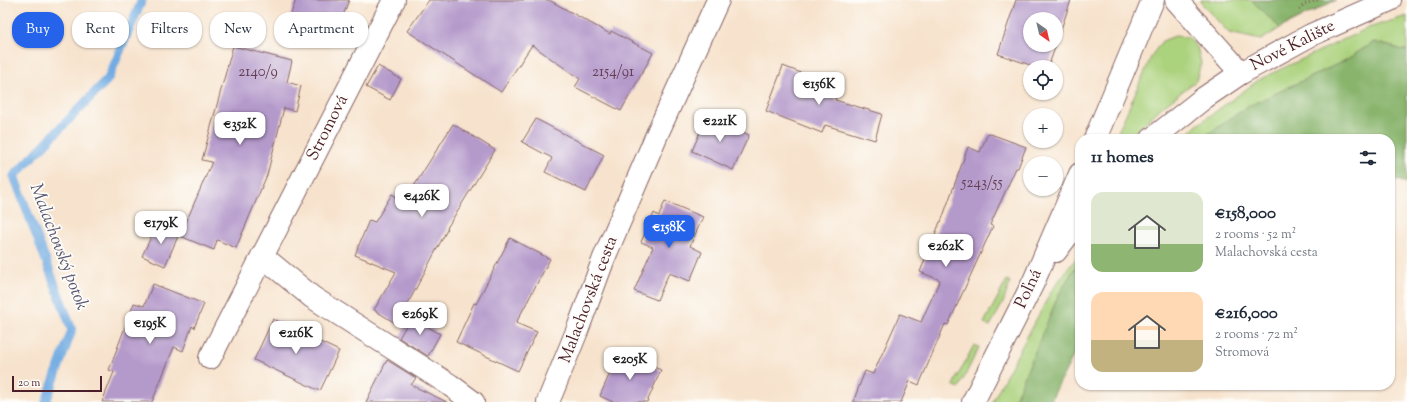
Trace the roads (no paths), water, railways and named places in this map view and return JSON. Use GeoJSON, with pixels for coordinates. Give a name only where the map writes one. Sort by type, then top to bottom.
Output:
{"type":"FeatureCollection","features":[{"type":"Feature","properties":{"kind":"street","name":"Stromová"},"geometry":{"type":"LineString","coordinates":[[210,358],[394,0]]}},
{"type":"Feature","properties":{"kind":"street","name":"Malachovská cesta"},"geometry":{"type":"LineString","coordinates":[[548,402],[607,251],[658,132],[718,0]]}},
{"type":"Feature","properties":{"kind":"street"},"geometry":{"type":"LineString","coordinates":[[1097,134],[1154,0]]}},
{"type":"Feature","properties":{"kind":"street","name":"Nové Kalište"},"geometry":{"type":"LineString","coordinates":[[1176,0],[1241,73]]}},
{"type":"Feature","properties":{"kind":"street","name":"Nové Kalište"},"geometry":{"type":"LineString","coordinates":[[1158,134],[1204,98],[1241,73],[1311,35],[1390,0]]}},
{"type":"Feature","properties":{"kind":"street","name":"Poľná"},"geometry":{"type":"LineString","coordinates":[[973,402],[1033,283],[1075,186]]}},
{"type":"Feature","properties":{"kind":"street"},"geometry":{"type":"LineString","coordinates":[[1033,283],[1075,226]]}},
{"type":"Feature","properties":{"kind":"street"},"geometry":{"type":"LineString","coordinates":[[262,256],[312,297],[450,385],[473,402]]}},
{"type":"Feature","properties":{"kind":"waterway","name":"Malachovský potok"},"geometry":{"type":"LineString","coordinates":[[46,402],[72,330],[14,176],[108,79],[142,0]]}}]}
